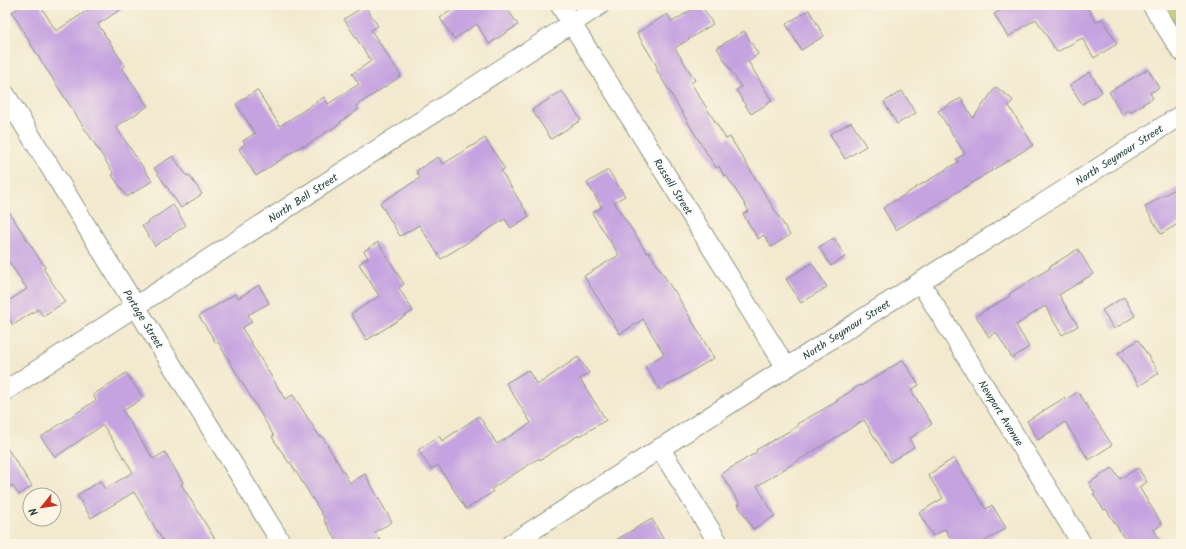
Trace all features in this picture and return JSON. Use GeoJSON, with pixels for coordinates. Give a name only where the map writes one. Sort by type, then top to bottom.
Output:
{"type":"FeatureCollection","features":[{"type":"Feature","properties":{"kind":"street","name":"Russell Street"},"geometry":{"type":"LineString","coordinates":[[560,5],[786,367]]}},
{"type":"Feature","properties":{"kind":"street","name":"North Bell Street"},"geometry":{"type":"LineString","coordinates":[[5,391],[600,5]]}},
{"type":"Feature","properties":{"kind":"street"},"geometry":{"type":"LineString","coordinates":[[1152,5],[1181,51]]}},
{"type":"Feature","properties":{"kind":"street","name":"Portage Street"},"geometry":{"type":"LineString","coordinates":[[5,94],[282,544]]}},
{"type":"Feature","properties":{"kind":"street","name":"North Seymour Street"},"geometry":{"type":"LineString","coordinates":[[511,544],[1181,115]]}},
{"type":"Feature","properties":{"kind":"street","name":"Newport Avenue"},"geometry":{"type":"LineString","coordinates":[[920,282],[1082,544]]}},
{"type":"Feature","properties":{"kind":"street"},"geometry":{"type":"LineString","coordinates":[[660,448],[719,544]]}},
{"type":"Feature","properties":{"kind":"green space"},"geometry":{"type":"Polygon","coordinates":[[[1152,5],[1181,5],[1181,51],[1152,5]]]}},
{"type":"Feature","properties":{"kind":"building"},"geometry":{"type":"Polygon","coordinates":[[[23,5],[40,5],[56,31],[96,5],[128,5],[98,24],[125,66],[122,68],[148,106],[116,127],[152,181],[127,197],[12,12],[23,5]]]}},
{"type":"Feature","properties":{"kind":"building"},"geometry":{"type":"Polygon","coordinates":[[[459,5],[505,5],[518,25],[489,44],[477,24],[454,39],[440,18],[459,5]]]}},
{"type":"Feature","properties":{"kind":"building"},"geometry":{"type":"Polygon","coordinates":[[[701,5],[713,24],[675,48],[695,80],[691,83],[726,139],[730,137],[790,235],[771,247],[764,235],[758,239],[743,214],[749,211],[726,175],[724,176],[719,166],[716,168],[656,69],[658,68],[637,33],[667,14],[672,22],[701,5]]]}},
{"type":"Feature","properties":{"kind":"building"},"geometry":{"type":"Polygon","coordinates":[[[1009,5],[1086,5],[1096,22],[1102,19],[1117,44],[1094,58],[1082,38],[1057,52],[1036,19],[1008,37],[994,14],[1009,5]]]}},
{"type":"Feature","properties":{"kind":"building"},"geometry":{"type":"Polygon","coordinates":[[[365,6],[378,26],[371,30],[401,76],[356,106],[358,110],[340,122],[341,123],[304,147],[303,145],[256,176],[239,149],[245,144],[243,141],[255,133],[236,104],[257,90],[280,126],[324,97],[328,104],[359,84],[352,74],[371,61],[344,19],[365,6]]]}},
{"type":"Feature","properties":{"kind":"building"},"geometry":{"type":"Polygon","coordinates":[[[809,10],[824,36],[801,50],[786,24],[809,10]]]}},
{"type":"Feature","properties":{"kind":"building"},"geometry":{"type":"Polygon","coordinates":[[[744,31],[758,54],[748,61],[772,101],[751,114],[736,90],[741,87],[717,48],[744,31]]]}},
{"type":"Feature","properties":{"kind":"building"},"geometry":{"type":"Polygon","coordinates":[[[1148,69],[1159,88],[1150,93],[1153,98],[1130,112],[1128,110],[1122,114],[1109,92],[1148,69]]]}},
{"type":"Feature","properties":{"kind":"building"},"geometry":{"type":"Polygon","coordinates":[[[1090,72],[1102,92],[1082,104],[1070,85],[1090,72]]]}},
{"type":"Feature","properties":{"kind":"building"},"geometry":{"type":"Polygon","coordinates":[[[996,87],[1013,100],[1009,106],[1033,145],[896,230],[883,208],[958,162],[956,159],[965,154],[938,111],[961,98],[973,118],[996,87]]]}},
{"type":"Feature","properties":{"kind":"building"},"geometry":{"type":"Polygon","coordinates":[[[562,91],[581,120],[551,139],[532,110],[562,91]]]}},
{"type":"Feature","properties":{"kind":"building"},"geometry":{"type":"Polygon","coordinates":[[[902,91],[916,113],[897,124],[884,102],[902,91]]]}},
{"type":"Feature","properties":{"kind":"building"},"geometry":{"type":"Polygon","coordinates":[[[851,122],[866,146],[845,159],[830,134],[851,122]]]}},
{"type":"Feature","properties":{"kind":"building"},"geometry":{"type":"Polygon","coordinates":[[[485,138],[505,169],[501,171],[529,216],[511,228],[505,219],[441,259],[419,225],[400,236],[380,203],[420,178],[416,171],[438,157],[443,164],[485,138]]]}},
{"type":"Feature","properties":{"kind":"building"},"geometry":{"type":"Polygon","coordinates":[[[173,156],[202,194],[181,208],[154,168],[173,156]]]}},
{"type":"Feature","properties":{"kind":"building"},"geometry":{"type":"Polygon","coordinates":[[[608,170],[625,196],[614,202],[647,253],[649,252],[674,290],[714,358],[660,390],[645,366],[664,354],[643,319],[620,334],[584,276],[619,255],[592,213],[602,207],[587,183],[608,170]]]}},
{"type":"Feature","properties":{"kind":"building"},"geometry":{"type":"Polygon","coordinates":[[[1181,185],[1181,222],[1161,234],[1145,207],[1181,185]]]}},
{"type":"Feature","properties":{"kind":"building"},"geometry":{"type":"Polygon","coordinates":[[[173,205],[186,225],[155,246],[142,226],[173,205]]]}},
{"type":"Feature","properties":{"kind":"building"},"geometry":{"type":"Polygon","coordinates":[[[5,206],[45,267],[43,268],[65,302],[43,316],[38,309],[13,325],[5,312],[5,303],[27,289],[5,256],[5,206]]]}},
{"type":"Feature","properties":{"kind":"building"},"geometry":{"type":"Polygon","coordinates":[[[834,238],[845,257],[831,266],[819,247],[834,238]]]}},
{"type":"Feature","properties":{"kind":"building"},"geometry":{"type":"Polygon","coordinates":[[[378,242],[404,284],[399,288],[413,311],[367,340],[351,314],[379,296],[359,264],[368,258],[364,251],[378,242]]]}},
{"type":"Feature","properties":{"kind":"building"},"geometry":{"type":"Polygon","coordinates":[[[1078,249],[1093,274],[1059,295],[1078,326],[1062,335],[1045,306],[1016,325],[1029,347],[1012,358],[996,332],[989,337],[976,316],[1010,296],[1009,294],[1078,249]]]}},
{"type":"Feature","properties":{"kind":"building"},"geometry":{"type":"Polygon","coordinates":[[[812,263],[827,287],[801,303],[786,279],[812,263]]]}},
{"type":"Feature","properties":{"kind":"building"},"geometry":{"type":"Polygon","coordinates":[[[259,285],[269,303],[248,315],[252,322],[242,328],[285,399],[293,395],[320,437],[322,436],[350,483],[365,474],[392,522],[375,532],[382,544],[339,544],[290,462],[289,463],[272,437],[274,436],[218,342],[216,343],[199,316],[235,294],[238,298],[259,285]]]}},
{"type":"Feature","properties":{"kind":"building"},"geometry":{"type":"Polygon","coordinates":[[[1124,297],[1135,316],[1114,329],[1102,310],[1124,297]]]}},
{"type":"Feature","properties":{"kind":"building"},"geometry":{"type":"Polygon","coordinates":[[[1138,340],[1159,373],[1139,386],[1118,353],[1138,340]]]}},
{"type":"Feature","properties":{"kind":"building"},"geometry":{"type":"Polygon","coordinates":[[[578,357],[589,373],[580,379],[606,420],[540,460],[539,458],[491,489],[493,492],[466,509],[438,465],[431,469],[418,450],[439,436],[442,441],[479,416],[497,444],[531,423],[506,383],[528,370],[537,385],[578,357]]]}},
{"type":"Feature","properties":{"kind":"building"},"geometry":{"type":"Polygon","coordinates":[[[903,360],[919,385],[911,390],[932,424],[909,439],[914,447],[890,462],[864,420],[757,486],[775,516],[753,529],[738,505],[740,504],[721,474],[757,452],[756,450],[798,426],[797,424],[838,401],[837,400],[860,385],[861,386],[903,360]]]}},
{"type":"Feature","properties":{"kind":"building"},"geometry":{"type":"Polygon","coordinates":[[[126,373],[143,398],[123,411],[153,459],[165,452],[183,483],[181,484],[218,544],[165,544],[134,492],[91,518],[77,495],[100,481],[105,489],[133,472],[103,425],[55,457],[41,437],[96,400],[93,395],[126,373]]]}},
{"type":"Feature","properties":{"kind":"building"},"geometry":{"type":"Polygon","coordinates":[[[1078,392],[1112,445],[1089,460],[1065,422],[1038,440],[1027,421],[1064,398],[1065,400],[1078,392]]]}},
{"type":"Feature","properties":{"kind":"building"},"geometry":{"type":"Polygon","coordinates":[[[5,445],[32,486],[22,487],[22,493],[19,495],[12,485],[5,490],[5,445]]]}},
{"type":"Feature","properties":{"kind":"building"},"geometry":{"type":"Polygon","coordinates":[[[954,458],[986,509],[992,505],[1006,528],[980,544],[954,544],[945,529],[933,536],[919,513],[943,498],[928,475],[954,458]]]}},
{"type":"Feature","properties":{"kind":"building"},"geometry":{"type":"Polygon","coordinates":[[[1112,468],[1120,479],[1138,468],[1147,482],[1139,487],[1162,524],[1154,530],[1163,544],[1128,544],[1106,509],[1104,510],[1093,494],[1095,493],[1089,483],[1112,468]]]}},
{"type":"Feature","properties":{"kind":"building"},"geometry":{"type":"Polygon","coordinates":[[[652,519],[666,544],[609,544],[652,519]]]}}]}
